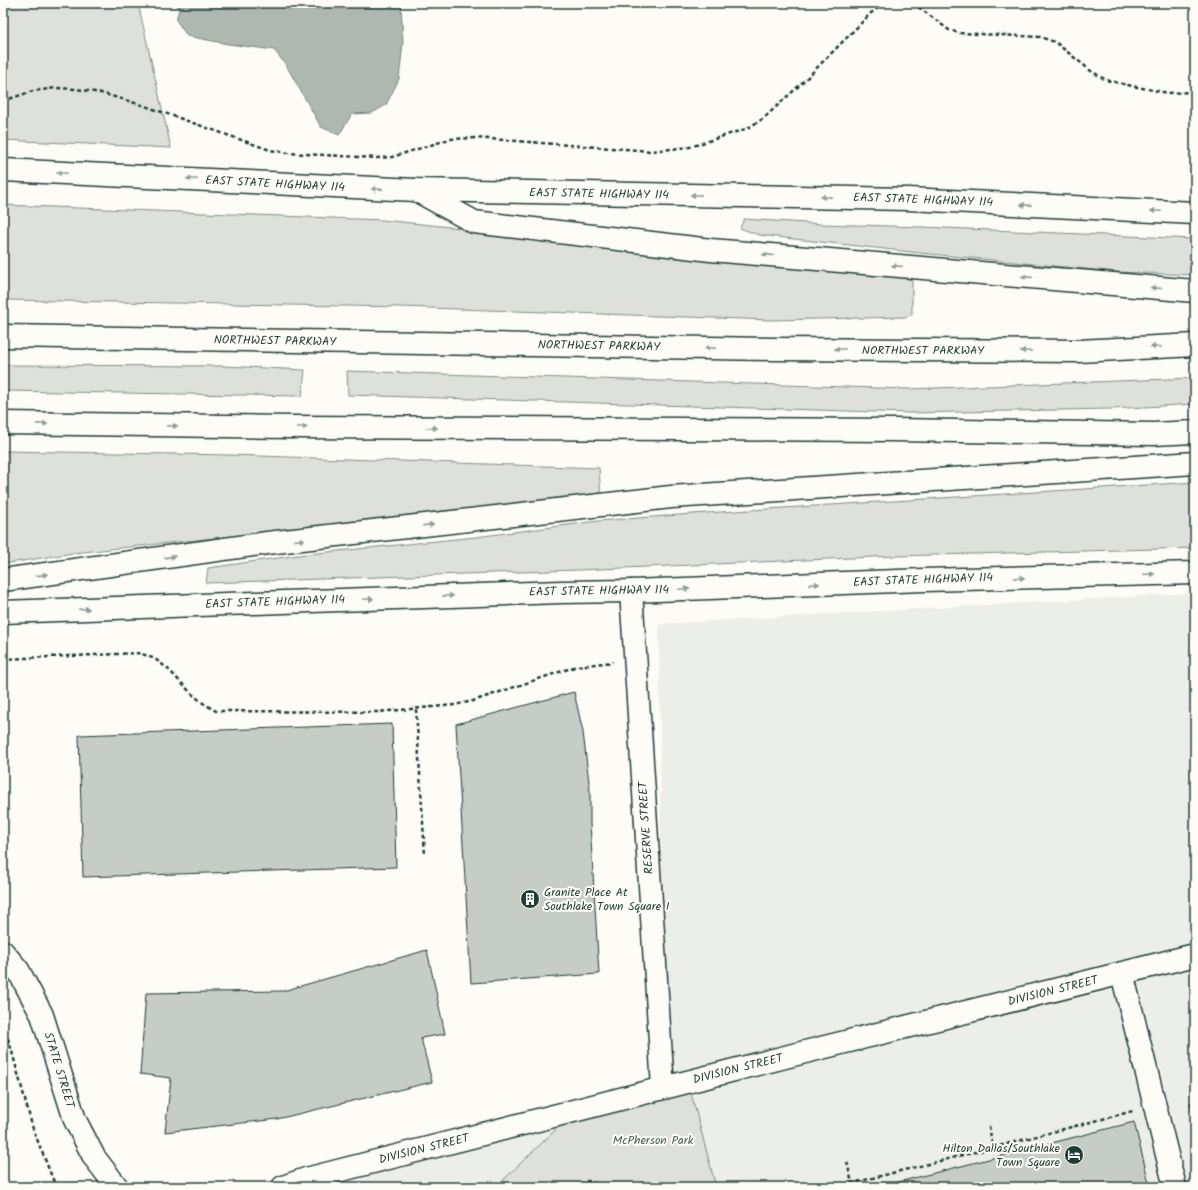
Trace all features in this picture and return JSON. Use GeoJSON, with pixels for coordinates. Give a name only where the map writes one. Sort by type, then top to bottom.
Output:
{"type":"FeatureCollection","features":[{"type":"Feature","properties":{"kind":"main road","name":"EAST STATE HIGHWAY 114"},"geometry":{"type":"LineString","coordinates":[[3,170],[416,190],[908,199],[1195,213]]}},
{"type":"Feature","properties":{"kind":"main road"},"geometry":{"type":"LineString","coordinates":[[416,190],[474,222],[711,250],[1195,291]]}},
{"type":"Feature","properties":{"kind":"main road","name":"NORTHWEST PARKWAY"},"geometry":{"type":"LineString","coordinates":[[3,336],[792,349],[1079,351],[1195,345]]}},
{"type":"Feature","properties":{"kind":"main road"},"geometry":{"type":"LineString","coordinates":[[3,423],[300,427],[894,430],[1153,434],[1195,432]]}},
{"type":"Feature","properties":{"kind":"main road"},"geometry":{"type":"LineString","coordinates":[[3,580],[267,543],[671,497],[1195,463]]}},
{"type":"Feature","properties":{"kind":"main road","name":"EAST STATE HIGHWAY 114"},"geometry":{"type":"LineString","coordinates":[[3,612],[553,592],[631,591],[924,580],[1195,573]]}},
{"type":"Feature","properties":{"kind":"main road","name":"RESERVE STREET"},"geometry":{"type":"LineString","coordinates":[[631,591],[663,1088]]}},
{"type":"Feature","properties":{"kind":"main road","name":"STATE STREET"},"geometry":{"type":"LineString","coordinates":[[3,952],[18,970],[42,1015],[75,1120],[94,1157],[117,1187]]}},
{"type":"Feature","properties":{"kind":"main road","name":"DIVISION STREET"},"geometry":{"type":"LineString","coordinates":[[283,1187],[313,1177],[1195,955]]}},
{"type":"Feature","properties":{"kind":"main road"},"geometry":{"type":"LineString","coordinates":[[1122,973],[1175,1187]]}},
{"type":"Feature","properties":{"kind":"path"},"geometry":{"type":"LineString","coordinates":[[3,101],[33,91],[57,88],[76,88],[101,93],[142,105],[270,150],[288,153],[377,158],[392,157],[450,139],[475,138],[651,151],[690,147],[748,128],[764,118],[801,84],[871,13],[885,3]]}},
{"type":"Feature","properties":{"kind":"path"},"geometry":{"type":"LineString","coordinates":[[913,3],[949,30],[960,33],[1040,37],[1055,42],[1091,71],[1106,80],[1168,93],[1195,92]]}},
{"type":"Feature","properties":{"kind":"path"},"geometry":{"type":"LineString","coordinates":[[3,659],[140,653],[155,659],[167,668],[192,694],[216,711],[378,712],[454,705],[473,701],[577,666],[594,663],[618,662]]}},
{"type":"Feature","properties":{"kind":"path"},"geometry":{"type":"LineString","coordinates":[[416,709],[425,855]]}},
{"type":"Feature","properties":{"kind":"path"},"geometry":{"type":"LineString","coordinates":[[3,1025],[11,1048],[33,1129],[56,1187]]}},
{"type":"Feature","properties":{"kind":"path"},"geometry":{"type":"LineString","coordinates":[[837,1187],[993,1148],[1135,1110]]}},
{"type":"Feature","properties":{"kind":"path"},"geometry":{"type":"LineString","coordinates":[[989,1126],[993,1148]]}},
{"type":"Feature","properties":{"kind":"path"},"geometry":{"type":"LineString","coordinates":[[847,1162],[852,1183]]}},
{"type":"Feature","properties":{"kind":"path"},"geometry":{"type":"LineString","coordinates":[[573,1187],[588,1181],[606,1187]]}},
{"type":"Feature","properties":{"kind":"shaded area"},"geometry":{"type":"Polygon","coordinates":[[[176,3],[401,3],[403,43],[399,79],[386,105],[372,113],[352,114],[339,135],[321,127],[286,65],[274,50],[228,44],[187,36],[176,20],[179,9],[176,3]]]}},
{"type":"Feature","properties":{"kind":"shaded area"},"geometry":{"type":"Polygon","coordinates":[[[1195,593],[1195,1187],[283,1187],[663,1088],[659,624],[1195,593]]]}},
{"type":"Feature","properties":{"kind":"green space"},"geometry":{"type":"Polygon","coordinates":[[[3,3],[138,3],[171,148],[3,140],[3,3]]]}},
{"type":"Feature","properties":{"kind":"green space"},"geometry":{"type":"Polygon","coordinates":[[[3,205],[382,220],[912,279],[912,314],[905,317],[772,320],[401,307],[3,300],[3,205]]]}},
{"type":"Feature","properties":{"kind":"green space"},"geometry":{"type":"Polygon","coordinates":[[[744,219],[821,224],[1195,239],[1195,275],[1117,272],[920,253],[759,235],[740,228],[744,219]]]}},
{"type":"Feature","properties":{"kind":"green space"},"geometry":{"type":"Polygon","coordinates":[[[3,365],[224,366],[305,370],[302,396],[3,391],[3,365]]]}},
{"type":"Feature","properties":{"kind":"green space"},"geometry":{"type":"Polygon","coordinates":[[[347,371],[909,389],[1195,378],[1195,404],[1111,409],[909,413],[348,395],[347,371]]]}},
{"type":"Feature","properties":{"kind":"green space"},"geometry":{"type":"Polygon","coordinates":[[[3,451],[231,455],[599,468],[601,497],[73,553],[3,564],[3,451]]]}},
{"type":"Feature","properties":{"kind":"green space"},"geometry":{"type":"Polygon","coordinates":[[[1195,482],[1195,548],[896,556],[578,570],[206,583],[208,568],[299,555],[476,537],[598,521],[1195,482]]]}},
{"type":"Feature","properties":{"kind":"green space","name":"McPherson Park"},"geometry":{"type":"Polygon","coordinates":[[[688,1082],[716,1187],[496,1187],[576,1110],[688,1082]]]}},
{"type":"Feature","properties":{"kind":"building","name":"Granite Place At Southlake Town Square I"},"geometry":{"type":"Polygon","coordinates":[[[574,692],[583,732],[590,791],[590,823],[599,974],[471,983],[456,724],[574,692]]]}},
{"type":"Feature","properties":{"kind":"building"},"geometry":{"type":"Polygon","coordinates":[[[392,724],[396,867],[83,877],[79,735],[392,724]]]}},
{"type":"Feature","properties":{"kind":"building"},"geometry":{"type":"Polygon","coordinates":[[[427,950],[445,1034],[421,1038],[432,1082],[277,1119],[165,1132],[171,1078],[140,1074],[146,993],[283,991],[427,950]]]}},
{"type":"Feature","properties":{"kind":"building"},"geometry":{"type":"Polygon","coordinates":[[[1195,1102],[1195,1119],[1190,1103],[1195,1102]]]}},
{"type":"Feature","properties":{"kind":"building","name":"Hilton Dallas/Southlake Town Square"},"geometry":{"type":"Polygon","coordinates":[[[1134,1122],[1150,1187],[879,1187],[1134,1122]]]}},
{"type":"Feature","properties":{"kind":"place","name":"Granite Place At Southlake Town Square I"},"geometry":{"type":"Point","coordinates":[530,899]}},
{"type":"Feature","properties":{"kind":"place","name":"Hilton Dallas/Southlake Town Square"},"geometry":{"type":"Point","coordinates":[1074,1155]}}]}
